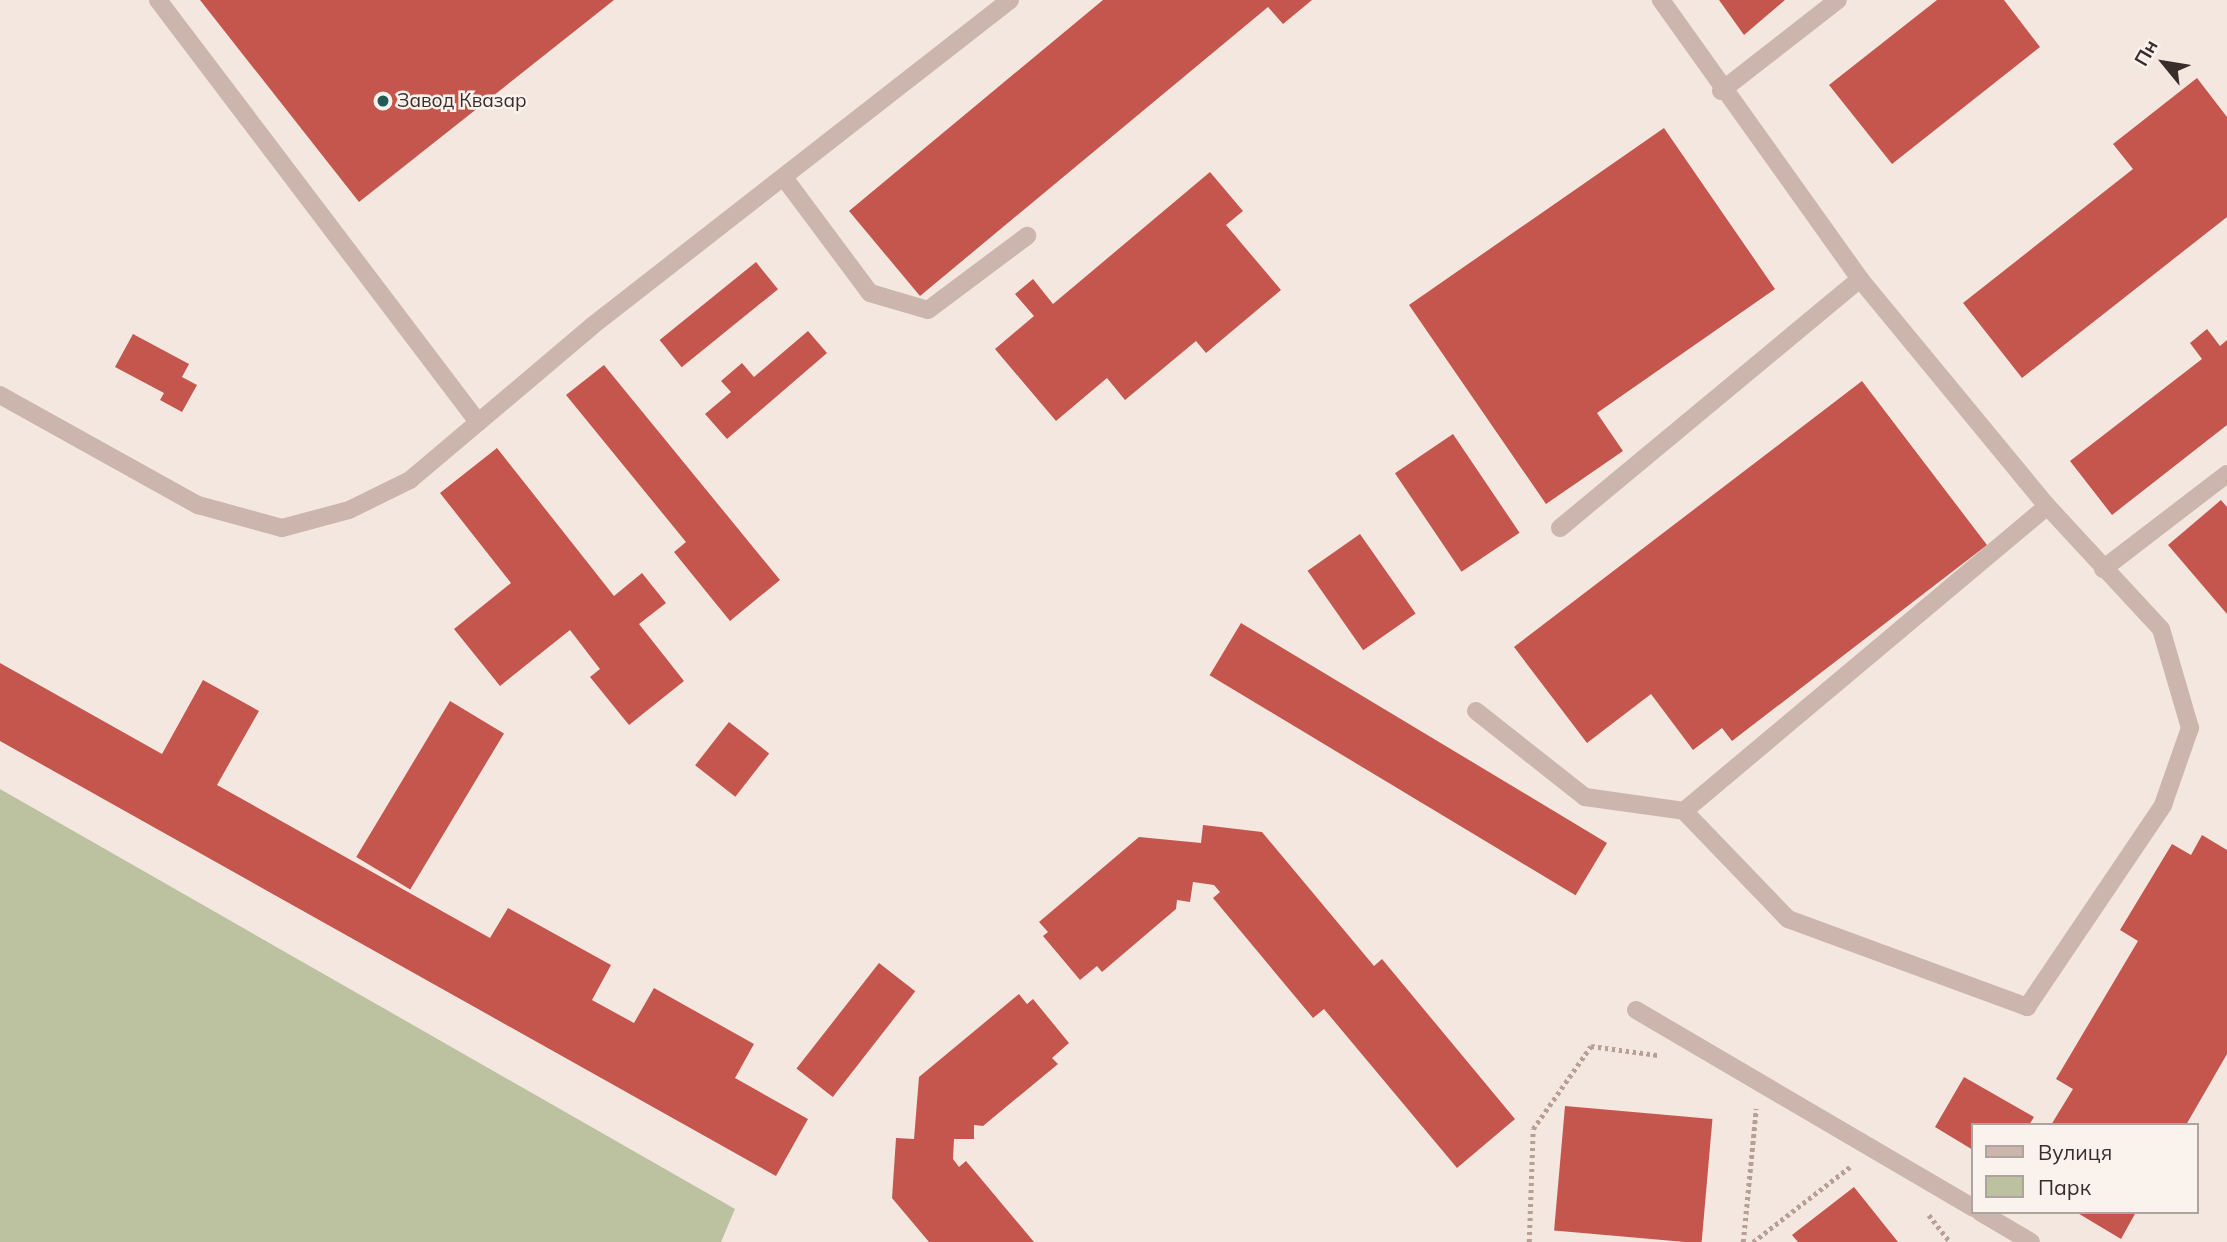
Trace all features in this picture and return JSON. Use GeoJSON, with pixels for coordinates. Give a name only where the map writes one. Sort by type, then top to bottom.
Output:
{"type":"FeatureCollection","features":[{"type":"Feature","properties":{"kind":"lane"},"geometry":{"type":"LineString","coordinates":[[158,0],[478,422]]}},
{"type":"Feature","properties":{"kind":"lane"},"geometry":{"type":"LineString","coordinates":[[0,395],[198,505],[282,528],[349,510],[410,480],[478,422],[1010,0]]}},
{"type":"Feature","properties":{"kind":"lane"},"geometry":{"type":"LineString","coordinates":[[1476,711],[1585,797],[1684,811],[1788,919],[2027,1007],[2163,805],[2190,729],[2161,629],[2047,506],[1860,279],[1721,91],[1661,0]]}},
{"type":"Feature","properties":{"kind":"lane"},"geometry":{"type":"LineString","coordinates":[[1721,91],[1838,0]]}},
{"type":"Feature","properties":{"kind":"lane"},"geometry":{"type":"LineString","coordinates":[[785,179],[870,293],[928,310],[1027,236]]}},
{"type":"Feature","properties":{"kind":"lane"},"geometry":{"type":"LineString","coordinates":[[1560,528],[1860,279]]}},
{"type":"Feature","properties":{"kind":"lane"},"geometry":{"type":"LineString","coordinates":[[2103,569],[2227,474]]}},
{"type":"Feature","properties":{"kind":"lane"},"geometry":{"type":"LineString","coordinates":[[1684,811],[2047,506]]}},
{"type":"Feature","properties":{"kind":"lane"},"geometry":{"type":"LineString","coordinates":[[1636,1010],[1972,1207]]}},
{"type":"Feature","properties":{"kind":"lane"},"geometry":{"type":"LineString","coordinates":[[1983,1214],[2031,1242]]}},
{"type":"Feature","properties":{"kind":"path"},"geometry":{"type":"LineString","coordinates":[[1529,1242],[1533,1129],[1591,1046],[1669,1056]]}},
{"type":"Feature","properties":{"kind":"path"},"geometry":{"type":"LineString","coordinates":[[1745,1101],[1768,1115]]}},
{"type":"Feature","properties":{"kind":"path"},"geometry":{"type":"LineString","coordinates":[[1743,1242],[1756,1108]]}},
{"type":"Feature","properties":{"kind":"path"},"geometry":{"type":"LineString","coordinates":[[1839,1158],[1862,1171]]}},
{"type":"Feature","properties":{"kind":"path"},"geometry":{"type":"LineString","coordinates":[[1753,1242],[1851,1165]]}},
{"type":"Feature","properties":{"kind":"path"},"geometry":{"type":"LineString","coordinates":[[1924,1209],[1950,1242]]}},
{"type":"Feature","properties":{"kind":"green space"},"geometry":{"type":"Polygon","coordinates":[[[0,789],[735,1209],[721,1242],[0,1242],[0,789]]]}},
{"type":"Feature","properties":{"kind":"building","name":"Завод Квазар"},"geometry":{"type":"Polygon","coordinates":[[[200,0],[614,0],[359,202],[200,0]]]}},
{"type":"Feature","properties":{"kind":"building"},"geometry":{"type":"Polygon","coordinates":[[[1103,0],[1312,0],[1283,24],[1268,7],[920,296],[849,211],[1103,0]]]}},
{"type":"Feature","properties":{"kind":"building"},"geometry":{"type":"Polygon","coordinates":[[[1719,0],[1785,0],[1744,35],[1719,0]]]}},
{"type":"Feature","properties":{"kind":"building"},"geometry":{"type":"Polygon","coordinates":[[[1937,0],[2004,0],[2040,47],[1892,164],[1829,85],[1937,0]]]}},
{"type":"Feature","properties":{"kind":"building"},"geometry":{"type":"Polygon","coordinates":[[[2197,78],[2227,117],[2227,217],[2022,378],[1963,303],[2133,169],[2113,144],[2197,78]]]}},
{"type":"Feature","properties":{"kind":"building"},"geometry":{"type":"Polygon","coordinates":[[[1664,128],[1775,289],[1597,413],[1623,451],[1546,504],[1409,305],[1664,128]]]}},
{"type":"Feature","properties":{"kind":"building"},"geometry":{"type":"Polygon","coordinates":[[[1210,172],[1243,211],[1226,225],[1281,290],[1206,353],[1196,341],[1125,400],[1107,378],[1056,421],[995,349],[1034,316],[1015,294],[1033,279],[1053,304],[1210,172]]]}},
{"type":"Feature","properties":{"kind":"building"},"geometry":{"type":"Polygon","coordinates":[[[756,262],[778,289],[682,367],[660,340],[756,262]]]}},
{"type":"Feature","properties":{"kind":"building"},"geometry":{"type":"Polygon","coordinates":[[[2207,329],[2220,346],[2227,340],[2227,425],[2112,515],[2070,461],[2202,359],[2190,343],[2207,329]]]}},
{"type":"Feature","properties":{"kind":"building"},"geometry":{"type":"Polygon","coordinates":[[[808,331],[827,353],[727,439],[705,414],[731,392],[721,381],[742,363],[754,377],[808,331]]]}},
{"type":"Feature","properties":{"kind":"building"},"geometry":{"type":"Polygon","coordinates":[[[133,334],[189,364],[182,377],[197,385],[182,412],[160,400],[164,393],[115,367],[133,334]]]}},
{"type":"Feature","properties":{"kind":"building"},"geometry":{"type":"Polygon","coordinates":[[[604,365],[780,580],[730,621],[674,552],[686,542],[566,395],[604,365]]]}},
{"type":"Feature","properties":{"kind":"building"},"geometry":{"type":"Polygon","coordinates":[[[1862,381],[1987,545],[1732,741],[1722,728],[1693,750],[1651,694],[1587,743],[1514,647],[1862,381]]]}},
{"type":"Feature","properties":{"kind":"building"},"geometry":{"type":"Polygon","coordinates":[[[1453,434],[1520,533],[1462,572],[1395,473],[1453,434]]]}},
{"type":"Feature","properties":{"kind":"building"},"geometry":{"type":"Polygon","coordinates":[[[497,448],[614,596],[642,573],[666,603],[639,624],[684,681],[629,725],[590,677],[600,669],[570,630],[500,686],[454,629],[511,583],[440,493],[497,448]]]}},
{"type":"Feature","properties":{"kind":"building"},"geometry":{"type":"Polygon","coordinates":[[[2221,500],[2227,507],[2227,614],[2168,545],[2221,500]]]}},
{"type":"Feature","properties":{"kind":"building"},"geometry":{"type":"Polygon","coordinates":[[[1360,534],[1416,613],[1363,650],[1308,571],[1360,534]]]}},
{"type":"Feature","properties":{"kind":"building"},"geometry":{"type":"Polygon","coordinates":[[[1241,623],[1607,843],[1576,895],[1210,675],[1241,623]]]}},
{"type":"Feature","properties":{"kind":"building"},"geometry":{"type":"Polygon","coordinates":[[[0,663],[162,754],[203,680],[259,711],[217,785],[490,938],[508,908],[611,965],[592,1000],[634,1023],[654,988],[754,1044],[735,1078],[808,1119],[776,1176],[0,741],[0,663]]]}},
{"type":"Feature","properties":{"kind":"building"},"geometry":{"type":"Polygon","coordinates":[[[450,701],[504,733],[410,889],[356,857],[450,701]]]}},
{"type":"Feature","properties":{"kind":"building"},"geometry":{"type":"Polygon","coordinates":[[[729,722],[769,753],[735,797],[695,765],[729,722]]]}},
{"type":"Feature","properties":{"kind":"building"},"geometry":{"type":"Polygon","coordinates":[[[1203,825],[1262,832],[1374,966],[1382,959],[1515,1119],[1457,1168],[1324,1009],[1313,1018],[1213,898],[1220,892],[1214,885],[1193,882],[1190,902],[1177,900],[1176,909],[1102,972],[1097,966],[1080,980],[1043,936],[1048,932],[1039,922],[1139,837],[1201,843],[1203,825]]]}},
{"type":"Feature","properties":{"kind":"building"},"geometry":{"type":"Polygon","coordinates":[[[2202,835],[2227,850],[2227,1054],[2187,1123],[2052,1123],[2073,1089],[2056,1079],[2138,941],[2120,930],[2172,844],[2191,855],[2202,835]]]}},
{"type":"Feature","properties":{"kind":"building"},"geometry":{"type":"Polygon","coordinates":[[[879,963],[915,991],[833,1097],[797,1069],[879,963]]]}},
{"type":"Feature","properties":{"kind":"building"},"geometry":{"type":"Polygon","coordinates":[[[1019,994],[1027,1004],[1033,999],[1069,1043],[1052,1058],[1058,1064],[983,1126],[974,1125],[974,1139],[954,1139],[953,1159],[959,1167],[966,1161],[1034,1242],[929,1242],[892,1198],[896,1138],[914,1139],[919,1077],[1019,994]]]}},
{"type":"Feature","properties":{"kind":"building"},"geometry":{"type":"Polygon","coordinates":[[[1964,1077],[2034,1117],[2030,1123],[1972,1123],[1972,1149],[1935,1127],[1964,1077]]]}},
{"type":"Feature","properties":{"kind":"building"},"geometry":{"type":"Polygon","coordinates":[[[1565,1106],[1712,1119],[1702,1242],[1554,1231],[1565,1106]]]}},
{"type":"Feature","properties":{"kind":"building"},"geometry":{"type":"Polygon","coordinates":[[[1854,1187],[1898,1242],[1798,1242],[1792,1235],[1854,1187]]]}},
{"type":"Feature","properties":{"kind":"building"},"geometry":{"type":"Polygon","coordinates":[[[2079,1214],[2135,1214],[2121,1239],[2079,1214]]]}},
{"type":"Feature","properties":{"kind":"place","name":"Завод Квазар"},"geometry":{"type":"Point","coordinates":[383,101]}}]}
